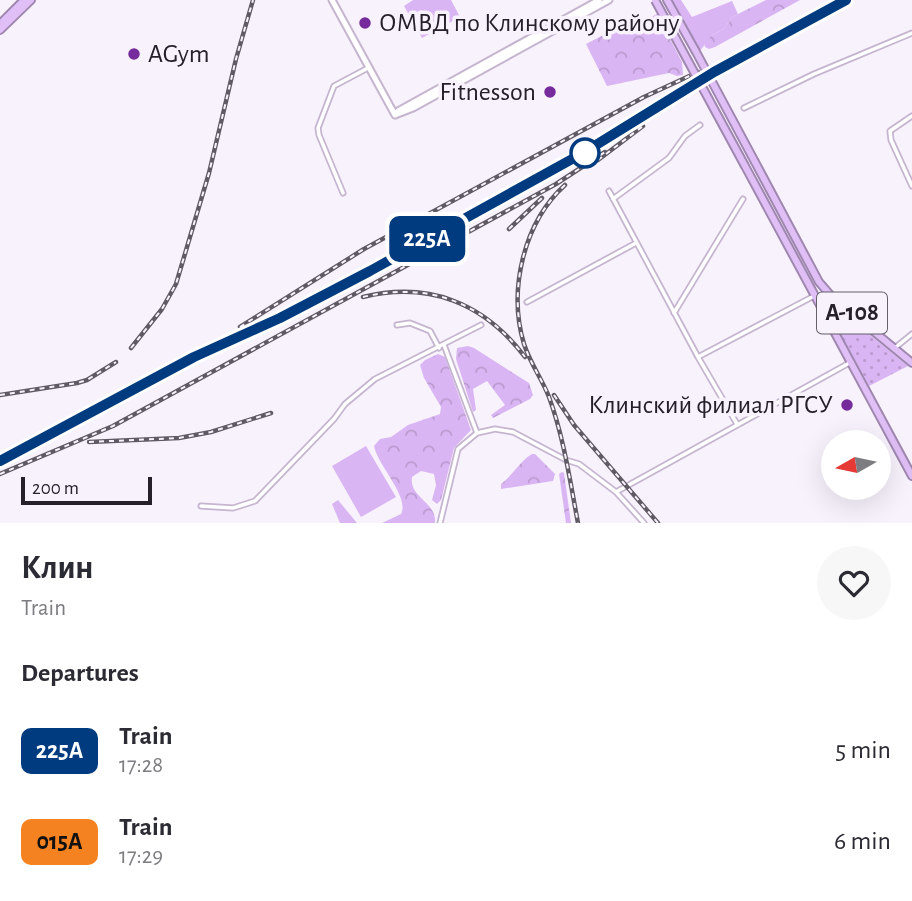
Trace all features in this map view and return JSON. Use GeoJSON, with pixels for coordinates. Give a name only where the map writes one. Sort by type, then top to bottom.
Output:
{"type":"FeatureCollection","features":[{"type":"Feature","properties":{"kind":"highway"},"geometry":{"type":"LineString","coordinates":[[0,24],[24,0]]}},
{"type":"Feature","properties":{"kind":"highway"},"geometry":{"type":"LineString","coordinates":[[0,30],[31,0]]}},
{"type":"Feature","properties":{"kind":"highway","name":"А-108"},"geometry":{"type":"LineString","coordinates":[[655,0],[912,476]]}},
{"type":"Feature","properties":{"kind":"highway","name":"А-108"},"geometry":{"type":"LineString","coordinates":[[667,0],[819,282],[832,297],[912,363]]}},
{"type":"Feature","properties":{"kind":"highway"},"geometry":{"type":"LineString","coordinates":[[832,327],[836,316],[852,313]]}},
{"type":"Feature","properties":{"kind":"street"},"geometry":{"type":"LineString","coordinates":[[332,0],[395,115]]}},
{"type":"Feature","properties":{"kind":"street"},"geometry":{"type":"LineString","coordinates":[[395,115],[599,0]]}},
{"type":"Feature","properties":{"kind":"street"},"geometry":{"type":"LineString","coordinates":[[395,115],[413,108],[609,0]]}},
{"type":"Feature","properties":{"kind":"street"},"geometry":{"type":"LineString","coordinates":[[744,108],[814,74],[912,33]]}},
{"type":"Feature","properties":{"kind":"street"},"geometry":{"type":"LineString","coordinates":[[343,192],[318,128],[334,86],[369,68]]}},
{"type":"Feature","properties":{"kind":"street"},"geometry":{"type":"LineString","coordinates":[[912,116],[890,131],[912,185]]}},
{"type":"Feature","properties":{"kind":"street"},"geometry":{"type":"LineString","coordinates":[[613,199],[669,158],[685,136],[700,125]]}},
{"type":"Feature","properties":{"kind":"street"},"geometry":{"type":"LineString","coordinates":[[609,191],[737,424]]}},
{"type":"Feature","properties":{"kind":"street"},"geometry":{"type":"LineString","coordinates":[[674,313],[743,199]]}},
{"type":"Feature","properties":{"kind":"street"},"geometry":{"type":"LineString","coordinates":[[527,302],[636,243]]}},
{"type":"Feature","properties":{"kind":"street"},"geometry":{"type":"LineString","coordinates":[[698,357],[815,296]]}},
{"type":"Feature","properties":{"kind":"street"},"geometry":{"type":"LineString","coordinates":[[397,325],[410,323],[430,331],[439,348]]}},
{"type":"Feature","properties":{"kind":"street"},"geometry":{"type":"LineString","coordinates":[[201,506],[233,508],[255,501],[334,419],[345,404],[375,379],[481,325]]}},
{"type":"Feature","properties":{"kind":"street"},"geometry":{"type":"LineString","coordinates":[[895,349],[912,334]]}},
{"type":"Feature","properties":{"kind":"street"},"geometry":{"type":"LineString","coordinates":[[444,345],[477,433]]}},
{"type":"Feature","properties":{"kind":"street"},"geometry":{"type":"LineString","coordinates":[[616,492],[851,362]]}},
{"type":"Feature","properties":{"kind":"street"},"geometry":{"type":"LineString","coordinates":[[440,523],[456,454],[461,444],[477,433],[502,429],[579,464],[616,492],[644,523]]}},
{"type":"Feature","properties":{"kind":"green space"},"geometry":{"type":"Polygon","coordinates":[[[413,0],[451,0],[460,17],[422,38],[404,6],[413,0]]]}},
{"type":"Feature","properties":{"kind":"green space"},"geometry":{"type":"Polygon","coordinates":[[[672,0],[681,0],[692,17],[732,1],[738,14],[722,30],[712,35],[700,51],[672,0]]]}},
{"type":"Feature","properties":{"kind":"green space"},"geometry":{"type":"Polygon","coordinates":[[[766,0],[800,0],[715,47],[705,47],[704,43],[722,30],[734,16],[766,0]]]}},
{"type":"Feature","properties":{"kind":"green space"},"geometry":{"type":"Polygon","coordinates":[[[657,14],[682,62],[683,75],[669,73],[607,86],[586,44],[640,16],[643,21],[657,14]]]}},
{"type":"Feature","properties":{"kind":"green space"},"geometry":{"type":"Polygon","coordinates":[[[844,316],[908,366],[869,386],[837,328],[837,322],[844,316]]]}},
{"type":"Feature","properties":{"kind":"green space"},"geometry":{"type":"Polygon","coordinates":[[[468,346],[529,383],[533,395],[530,399],[493,418],[491,415],[505,405],[487,381],[473,389],[476,410],[473,412],[456,359],[457,348],[468,346]]]}},
{"type":"Feature","properties":{"kind":"green space"},"geometry":{"type":"Polygon","coordinates":[[[438,354],[445,357],[471,430],[454,448],[441,500],[437,504],[432,500],[436,485],[434,474],[421,471],[412,477],[415,490],[432,510],[435,523],[382,523],[401,514],[403,507],[374,446],[380,439],[391,437],[408,425],[440,414],[441,407],[424,378],[420,365],[438,354]]]}},
{"type":"Feature","properties":{"kind":"green space"},"geometry":{"type":"Polygon","coordinates":[[[366,446],[396,497],[361,517],[332,466],[366,446]]]}},
{"type":"Feature","properties":{"kind":"green space"},"geometry":{"type":"Polygon","coordinates":[[[532,454],[555,474],[553,481],[501,489],[501,484],[532,454]]]}},
{"type":"Feature","properties":{"kind":"green space"},"geometry":{"type":"Polygon","coordinates":[[[562,472],[571,523],[566,523],[559,474],[562,472]]]}},
{"type":"Feature","properties":{"kind":"green space"},"geometry":{"type":"Polygon","coordinates":[[[338,500],[357,523],[340,523],[332,504],[338,500]]]}},
{"type":"Feature","properties":{"kind":"railway"},"geometry":{"type":"LineString","coordinates":[[131,348],[162,309],[176,284],[209,173],[253,0]]}},
{"type":"Feature","properties":{"kind":"railway"},"geometry":{"type":"LineString","coordinates":[[0,461],[194,357],[346,284],[583,153],[714,72],[846,0]]}},
{"type":"Feature","properties":{"kind":"railway"},"geometry":{"type":"LineString","coordinates":[[240,327],[364,249],[644,97],[698,72]]}},
{"type":"Feature","properties":{"kind":"railway"},"geometry":{"type":"LineString","coordinates":[[598,160],[643,126]]}},
{"type":"Feature","properties":{"kind":"railway"},"geometry":{"type":"LineString","coordinates":[[0,474],[113,426],[556,184],[605,152]]}},
{"type":"Feature","properties":{"kind":"railway"},"geometry":{"type":"LineString","coordinates":[[565,185],[539,218],[529,238],[519,280],[518,302],[519,324],[524,344],[549,397],[559,428],[578,523]]}},
{"type":"Feature","properties":{"kind":"railway"},"geometry":{"type":"LineString","coordinates":[[509,229],[542,198]]}},
{"type":"Feature","properties":{"kind":"railway"},"geometry":{"type":"LineString","coordinates":[[363,297],[410,292],[453,301],[492,323],[525,357]]}},
{"type":"Feature","properties":{"kind":"railway"},"geometry":{"type":"LineString","coordinates":[[0,395],[77,383],[116,362]]}},
{"type":"Feature","properties":{"kind":"railway"},"geometry":{"type":"LineString","coordinates":[[554,395],[574,425],[658,523]]}},
{"type":"Feature","properties":{"kind":"railway"},"geometry":{"type":"LineString","coordinates":[[89,442],[179,438],[211,432],[271,413]]}},
{"type":"Feature","properties":{"kind":"train","name":"225А"},"geometry":{"type":"LineString","coordinates":[[0,461],[194,357],[280,318],[370,271],[583,153],[714,72],[846,0]]}},
{"type":"Feature","properties":{"kind":"place","name":"ОМВД по Клинскому району"},"geometry":{"type":"Point","coordinates":[365,23]}},
{"type":"Feature","properties":{"kind":"place","name":"AGym"},"geometry":{"type":"Point","coordinates":[134,54]}},
{"type":"Feature","properties":{"kind":"place","name":"Fitnesson"},"geometry":{"type":"Point","coordinates":[550,92]}},
{"type":"Feature","properties":{"kind":"place","name":"Клинский филиал РГСУ"},"geometry":{"type":"Point","coordinates":[847,405]}}]}
